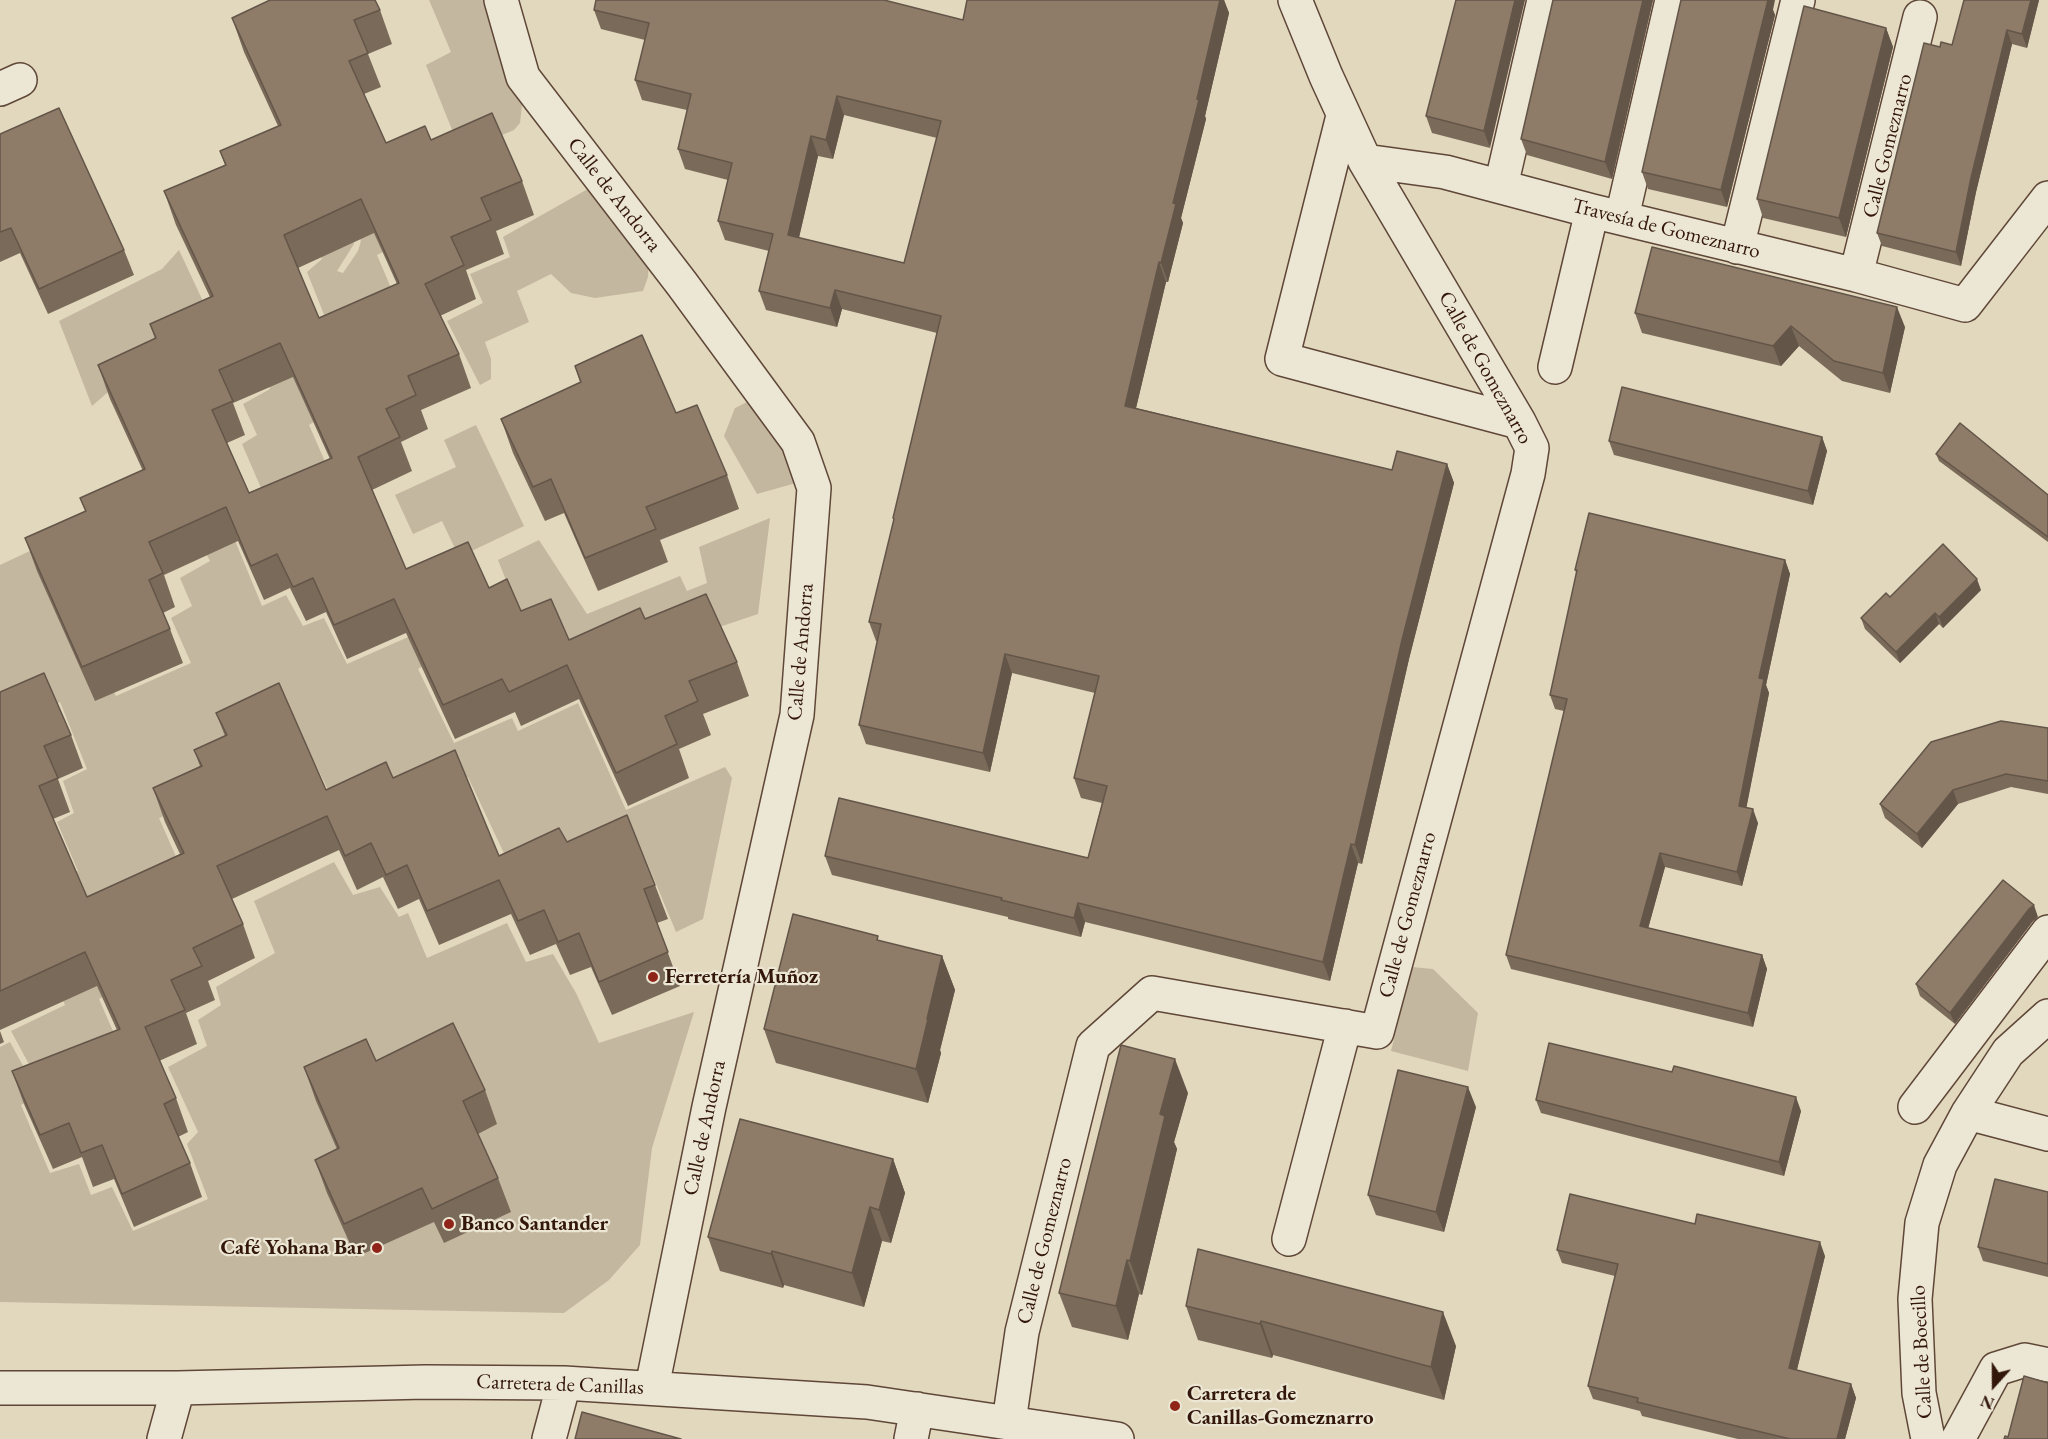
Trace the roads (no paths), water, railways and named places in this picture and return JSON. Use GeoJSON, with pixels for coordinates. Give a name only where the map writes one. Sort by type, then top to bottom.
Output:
{"type":"FeatureCollection","features":[{"type":"Feature","properties":{"kind":"street","name":"Calle de Andorra"},"geometry":{"type":"LineString","coordinates":[[501,0],[523,77],[682,284],[798,442],[814,488],[797,715],[709,1107],[652,1387]]}},
{"type":"Feature","properties":{"kind":"street"},"geometry":{"type":"LineString","coordinates":[[1295,0],[1343,116],[1365,161]]}},
{"type":"Feature","properties":{"kind":"street"},"geometry":{"type":"LineString","coordinates":[[1501,186],[1544,0]]}},
{"type":"Feature","properties":{"kind":"street"},"geometry":{"type":"LineString","coordinates":[[1555,367],[1607,214],[1672,0]]}},
{"type":"Feature","properties":{"kind":"street"},"geometry":{"type":"LineString","coordinates":[[1737,248],[1798,0]]}},
{"type":"Feature","properties":{"kind":"street","name":"Calle Gomeznarro"},"geometry":{"type":"LineString","coordinates":[[1856,275],[1920,17]]}},
{"type":"Feature","properties":{"kind":"street"},"geometry":{"type":"LineString","coordinates":[[1343,116],[1282,359],[1519,422]]}},
{"type":"Feature","properties":{"kind":"street","name":"Travesía de Gomeznarro"},"geometry":{"type":"LineString","coordinates":[[1365,161],[1445,172],[1737,248],[1856,275],[1965,305],[2048,198]]}},
{"type":"Feature","properties":{"kind":"street","name":"Calle de Gomeznarro"},"geometry":{"type":"LineString","coordinates":[[1009,1422],[1022,1332],[1092,1046],[1152,993],[1377,1032],[1528,474],[1532,448],[1519,422],[1365,161]]}},
{"type":"Feature","properties":{"kind":"street"},"geometry":{"type":"LineString","coordinates":[[1915,1107],[2048,932]]}},
{"type":"Feature","properties":{"kind":"street","name":"Calle de Boecillo"},"geometry":{"type":"LineString","coordinates":[[1928,1439],[1919,1393],[1915,1299],[1922,1223],[1940,1165],[1968,1113],[2008,1052],[2048,1016]]}},
{"type":"Feature","properties":{"kind":"street"},"geometry":{"type":"LineString","coordinates":[[1289,1239],[1345,1026]]}},
{"type":"Feature","properties":{"kind":"street"},"geometry":{"type":"LineString","coordinates":[[1968,1113],[2048,1134]]}},
{"type":"Feature","properties":{"kind":"street"},"geometry":{"type":"LineString","coordinates":[[1958,1439],[1996,1368],[2025,1360],[2048,1365]]}},
{"type":"Feature","properties":{"kind":"street","name":"Carretera de Canillas"},"geometry":{"type":"LineString","coordinates":[[0,1388],[178,1388],[425,1382],[564,1383],[652,1387],[867,1402],[914,1424],[1009,1422],[1117,1439]]}},
{"type":"Feature","properties":{"kind":"street"},"geometry":{"type":"LineString","coordinates":[[549,1439],[564,1383]]}},
{"type":"Feature","properties":{"kind":"street"},"geometry":{"type":"LineString","coordinates":[[165,1439],[178,1388]]}},
{"type":"Feature","properties":{"kind":"place","name":"Ferretería Muñoz"},"geometry":{"type":"Point","coordinates":[653,977]}},
{"type":"Feature","properties":{"kind":"place","name":"Banco Santander"},"geometry":{"type":"Point","coordinates":[449,1224]}},
{"type":"Feature","properties":{"kind":"place","name":"Café Yohana Bar"},"geometry":{"type":"Point","coordinates":[377,1248]}},
{"type":"Feature","properties":{"kind":"place","name":"Carretera de Canillas-Gomeznarro"},"geometry":{"type":"Point","coordinates":[1175,1406]}}]}
